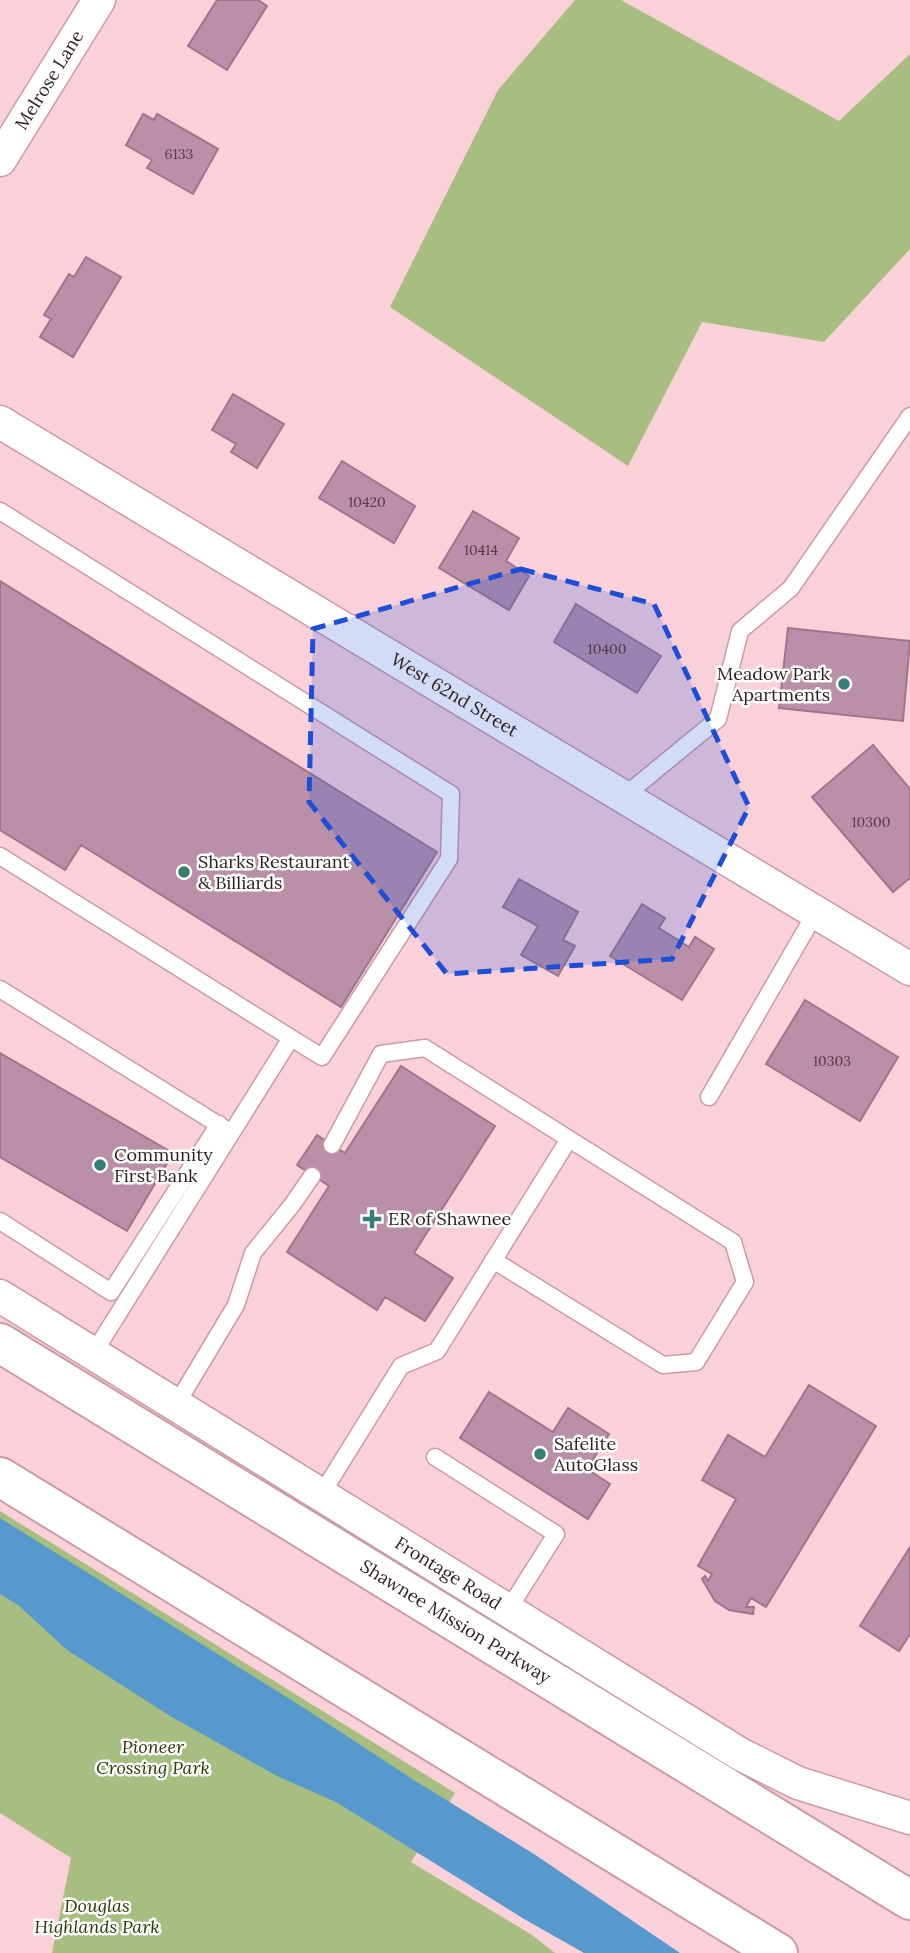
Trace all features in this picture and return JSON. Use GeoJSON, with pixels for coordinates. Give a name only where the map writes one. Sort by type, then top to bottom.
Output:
{"type":"FeatureCollection","features":[{"type":"Feature","properties":{"kind":"highway","name":"Shawnee Mission Parkway"},"geometry":{"type":"LineString","coordinates":[[2,1345],[910,1900]]}},
{"type":"Feature","properties":{"kind":"highway"},"geometry":{"type":"LineString","coordinates":[[0,1477],[778,1953]]}},
{"type":"Feature","properties":{"kind":"street","name":"Melrose Lane"},"geometry":{"type":"LineString","coordinates":[[0,160],[99,0]]}},
{"type":"Feature","properties":{"kind":"street","name":"West 62nd Street"},"geometry":{"type":"LineString","coordinates":[[0,422],[910,969]]}},
{"type":"Feature","properties":{"kind":"street","name":"Frontage Road"},"geometry":{"type":"LineString","coordinates":[[0,1296],[740,1754],[798,1783],[910,1818]]}},
{"type":"Feature","properties":{"kind":"lane"},"geometry":{"type":"LineString","coordinates":[[623,797],[718,719],[740,631],[791,588],[910,416]]}},
{"type":"Feature","properties":{"kind":"lane"},"geometry":{"type":"LineString","coordinates":[[0,511],[451,794],[449,859],[322,1057],[0,856]]}},
{"type":"Feature","properties":{"kind":"lane"},"geometry":{"type":"LineString","coordinates":[[709,1097],[816,912]]}},
{"type":"Feature","properties":{"kind":"lane"},"geometry":{"type":"LineString","coordinates":[[0,989],[225,1128]]}},
{"type":"Feature","properties":{"kind":"lane"},"geometry":{"type":"LineString","coordinates":[[0,1221],[111,1292],[291,1038]]}},
{"type":"Feature","properties":{"kind":"lane"},"geometry":{"type":"LineString","coordinates":[[332,1145],[381,1054],[425,1048],[733,1242],[745,1282],[696,1362],[663,1365],[494,1260]]}},
{"type":"Feature","properties":{"kind":"lane"},"geometry":{"type":"LineString","coordinates":[[93,1354],[225,1128]]}},
{"type":"Feature","properties":{"kind":"lane"},"geometry":{"type":"LineString","coordinates":[[321,1495],[401,1366],[437,1351],[569,1139]]}},
{"type":"Feature","properties":{"kind":"lane"},"geometry":{"type":"LineString","coordinates":[[176,1405],[236,1305],[253,1253],[312,1176]]}},
{"type":"Feature","properties":{"kind":"lane"},"geometry":{"type":"LineString","coordinates":[[435,1457],[556,1534],[508,1611]]}},
{"type":"Feature","properties":{"kind":"highlighted area"},"geometry":{"type":"Polygon","coordinates":[[[521,569],[654,604],[749,807],[672,959],[447,974],[309,802],[313,629],[521,569]]]}},
{"type":"Feature","properties":{"kind":"green space"},"geometry":{"type":"Polygon","coordinates":[[[575,0],[621,0],[839,121],[910,54],[910,249],[824,342],[702,322],[628,466],[390,307],[498,90],[575,0]]]}},
{"type":"Feature","properties":{"kind":"green space","name":"Pioneer Crossing Park"},"geometry":{"type":"Polygon","coordinates":[[[0,1511],[455,1793],[411,1862],[532,1935],[555,1953],[52,1953],[71,1858],[0,1813],[0,1511]]]}},
{"type":"Feature","properties":{"kind":"water"},"geometry":{"type":"Polygon","coordinates":[[[0,1518],[534,1854],[680,1953],[584,1953],[524,1919],[336,1802],[277,1776],[170,1716],[67,1650],[18,1605],[0,1594],[0,1518]]]}},
{"type":"Feature","properties":{"kind":"building"},"geometry":{"type":"Polygon","coordinates":[[[217,0],[258,0],[267,6],[227,70],[188,46],[217,0]]]}},
{"type":"Feature","properties":{"kind":"building"},"geometry":{"type":"Polygon","coordinates":[[[143,114],[154,120],[157,114],[218,149],[193,194],[147,168],[152,160],[126,145],[143,114]]]}},
{"type":"Feature","properties":{"kind":"building"},"geometry":{"type":"Polygon","coordinates":[[[86,257],[121,277],[73,357],[40,337],[51,319],[44,315],[69,274],[74,277],[86,257]]]}},
{"type":"Feature","properties":{"kind":"building"},"geometry":{"type":"Polygon","coordinates":[[[233,394],[284,424],[257,468],[231,452],[236,444],[212,430],[233,394]]]}},
{"type":"Feature","properties":{"kind":"building"},"geometry":{"type":"Polygon","coordinates":[[[342,461],[415,506],[394,543],[319,498],[342,461]]]}},
{"type":"Feature","properties":{"kind":"building"},"geometry":{"type":"Polygon","coordinates":[[[473,511],[519,538],[506,561],[529,576],[509,610],[439,568],[473,511]]]}},
{"type":"Feature","properties":{"kind":"building"},"geometry":{"type":"Polygon","coordinates":[[[0,581],[437,852],[341,1007],[81,845],[65,870],[0,830],[0,581]]]}},
{"type":"Feature","properties":{"kind":"building"},"geometry":{"type":"Polygon","coordinates":[[[576,604],[661,656],[637,693],[554,642],[576,604]]]}},
{"type":"Feature","properties":{"kind":"building","name":"Meadow Park Apartments"},"geometry":{"type":"Polygon","coordinates":[[[788,628],[910,641],[903,721],[779,708],[788,628]]]}},
{"type":"Feature","properties":{"kind":"building"},"geometry":{"type":"Polygon","coordinates":[[[873,745],[910,789],[910,878],[893,892],[812,797],[873,745]]]}},
{"type":"Feature","properties":{"kind":"building"},"geometry":{"type":"Polygon","coordinates":[[[519,879],[578,912],[563,940],[575,946],[558,976],[521,955],[538,926],[503,907],[519,879]]]}},
{"type":"Feature","properties":{"kind":"building"},"geometry":{"type":"Polygon","coordinates":[[[642,904],[665,918],[659,928],[689,947],[695,937],[714,949],[682,1000],[610,956],[642,904]]]}},
{"type":"Feature","properties":{"kind":"building"},"geometry":{"type":"Polygon","coordinates":[[[805,1000],[898,1057],[860,1121],[766,1064],[805,1000]]]}},
{"type":"Feature","properties":{"kind":"building"},"geometry":{"type":"Polygon","coordinates":[[[0,1053],[173,1153],[127,1231],[0,1157],[0,1053]]]}},
{"type":"Feature","properties":{"kind":"building","name":"ER of Shawnee"},"geometry":{"type":"Polygon","coordinates":[[[401,1066],[495,1126],[414,1253],[453,1278],[425,1321],[385,1297],[377,1310],[287,1252],[329,1186],[297,1165],[317,1135],[345,1153],[401,1066]]]}},
{"type":"Feature","properties":{"kind":"building"},"geometry":{"type":"Polygon","coordinates":[[[809,1385],[876,1426],[766,1607],[751,1598],[746,1607],[754,1607],[753,1614],[729,1610],[715,1601],[702,1579],[705,1576],[708,1581],[712,1574],[698,1566],[736,1499],[702,1480],[728,1435],[765,1457],[809,1385]]]}},
{"type":"Feature","properties":{"kind":"building","name":"Safelite AutoGlass"},"geometry":{"type":"Polygon","coordinates":[[[489,1392],[553,1432],[568,1408],[609,1434],[587,1469],[610,1484],[588,1519],[460,1438],[489,1392]]]}},
{"type":"Feature","properties":{"kind":"building"},"geometry":{"type":"Polygon","coordinates":[[[910,1547],[910,1634],[899,1651],[860,1626],[910,1547]]]}},
{"type":"Feature","properties":{"kind":"place","name":"Meadow Park Apartments"},"geometry":{"type":"Point","coordinates":[844,684]}},
{"type":"Feature","properties":{"kind":"place","name":"Sharks Restaurant & Billiards"},"geometry":{"type":"Point","coordinates":[184,872]}},
{"type":"Feature","properties":{"kind":"place","name":"Community First Bank"},"geometry":{"type":"Point","coordinates":[100,1165]}},
{"type":"Feature","properties":{"kind":"place","name":"ER of Shawnee"},"geometry":{"type":"Point","coordinates":[372,1219]}},
{"type":"Feature","properties":{"kind":"place","name":"Safelite AutoGlass"},"geometry":{"type":"Point","coordinates":[540,1454]}},
{"type":"Feature","properties":{"kind":"park label","name":"Douglas Highlands Park"},"geometry":{"type":"Point","coordinates":[97,1916]}}]}
